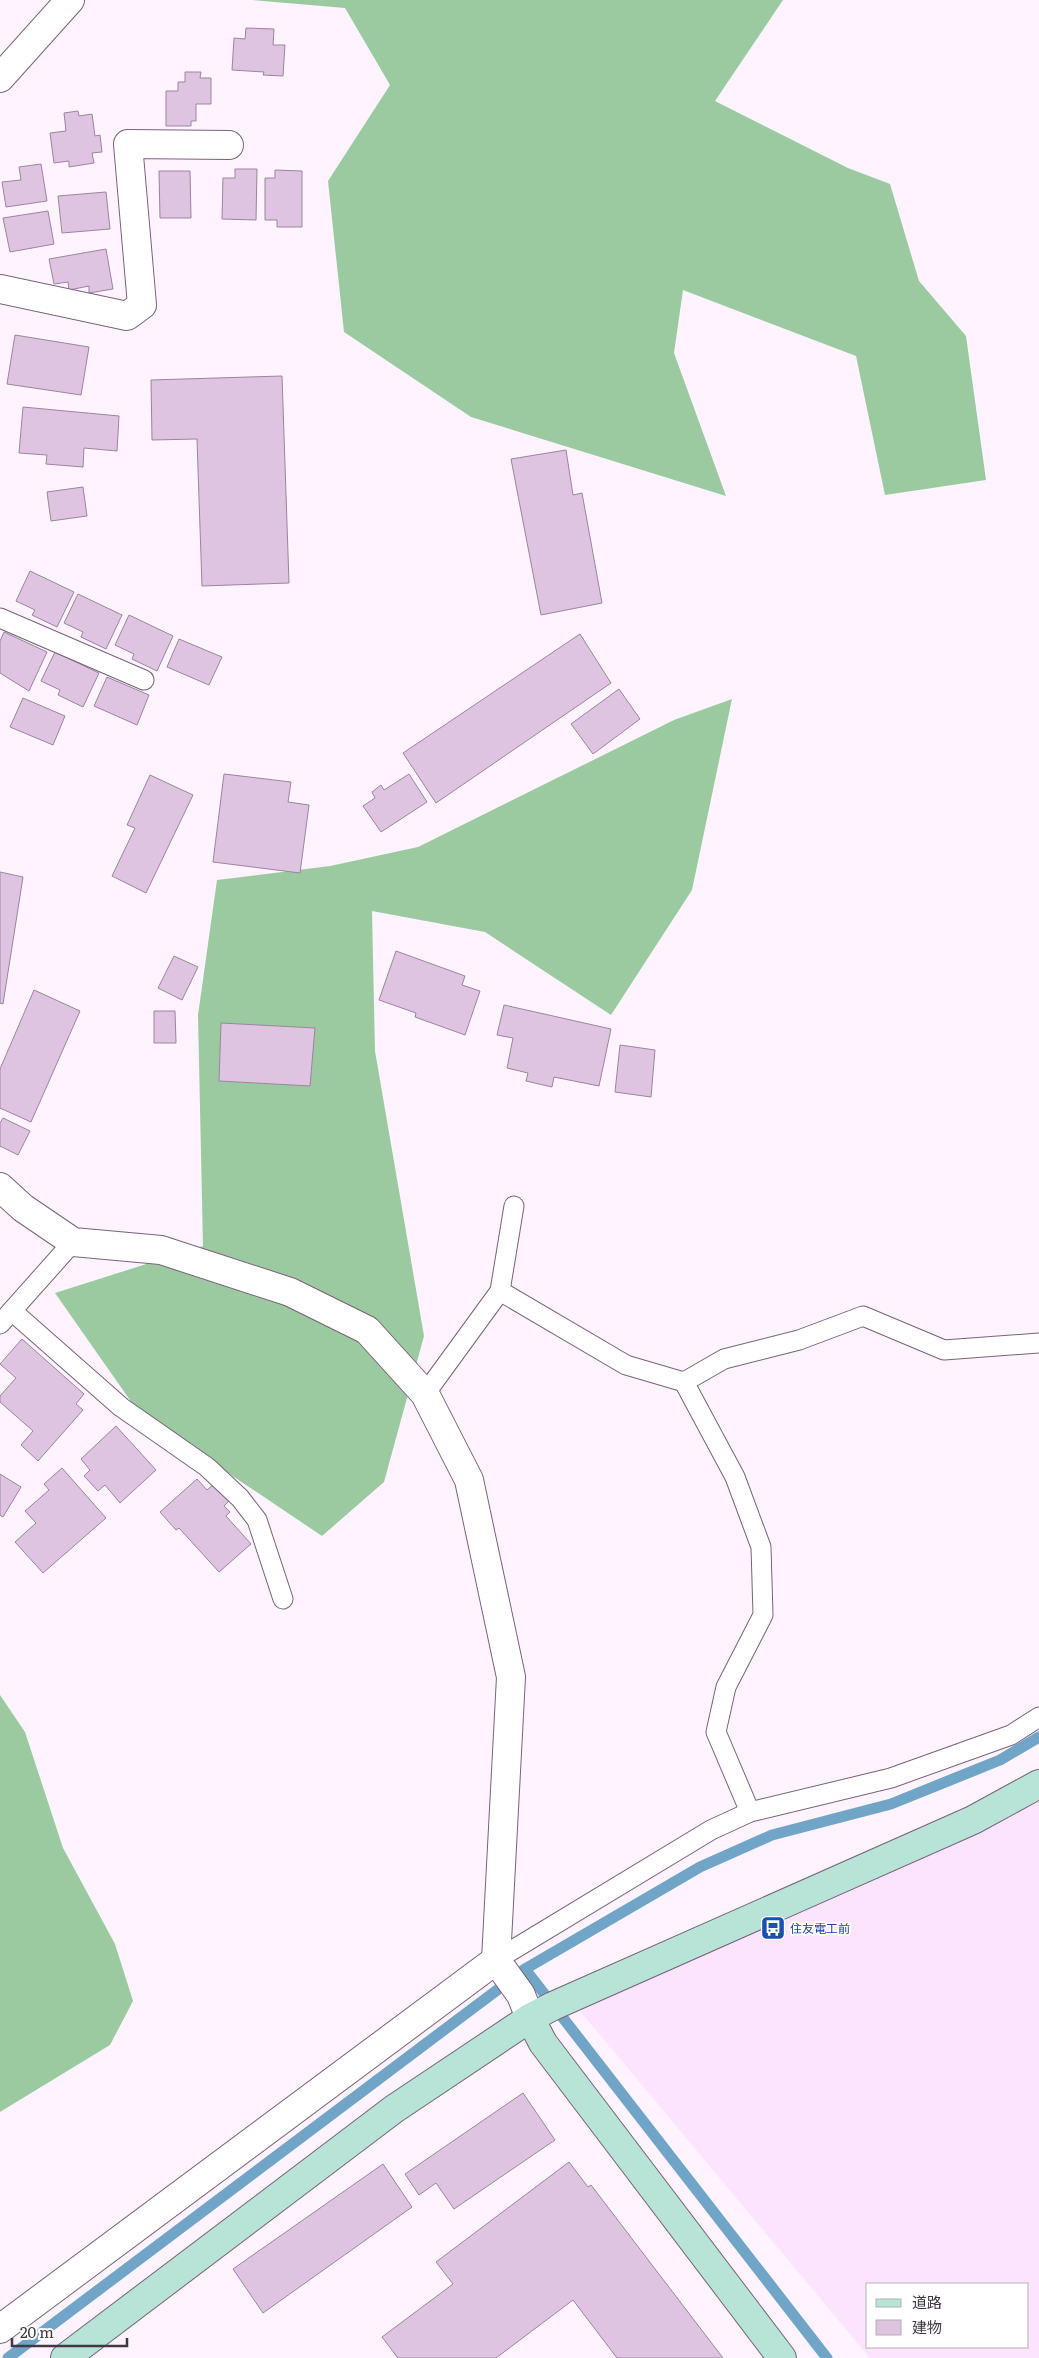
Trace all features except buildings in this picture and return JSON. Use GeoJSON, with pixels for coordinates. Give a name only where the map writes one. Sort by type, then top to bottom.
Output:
{"type":"FeatureCollection","features":[{"type":"Feature","properties":{"kind":"street"},"geometry":{"type":"LineString","coordinates":[[0,78],[70,0]]}},
{"type":"Feature","properties":{"kind":"street"},"geometry":{"type":"LineString","coordinates":[[0,289],[126,316],[142,305],[128,144],[229,145]]}},
{"type":"Feature","properties":{"kind":"street"},"geometry":{"type":"LineString","coordinates":[[0,1187],[23,1208],[73,1242],[161,1250],[290,1292],[367,1330],[425,1394],[469,1480],[511,1677],[500,1966],[535,2007],[543,2042],[782,2358]]}},
{"type":"Feature","properties":{"kind":"street"},"geometry":{"type":"LineString","coordinates":[[65,2358],[394,2109],[535,2007],[607,1983],[973,1820],[1039,1784]]}},
{"type":"Feature","properties":{"kind":"street"},"geometry":{"type":"LineString","coordinates":[[0,2328],[500,1966]]}},
{"type":"Feature","properties":{"kind":"lane"},"geometry":{"type":"LineString","coordinates":[[0,618],[144,680]]}},
{"type":"Feature","properties":{"kind":"lane"},"geometry":{"type":"LineString","coordinates":[[425,1394],[500,1291],[514,1206]]}},
{"type":"Feature","properties":{"kind":"lane"},"geometry":{"type":"LineString","coordinates":[[73,1242],[6,1318],[121,1407],[199,1462],[240,1498],[257,1520],[283,1599]]}},
{"type":"Feature","properties":{"kind":"lane"},"geometry":{"type":"LineString","coordinates":[[500,1291],[626,1365],[684,1382],[735,1477],[761,1547],[763,1614],[726,1687],[716,1732],[750,1812]]}},
{"type":"Feature","properties":{"kind":"lane"},"geometry":{"type":"LineString","coordinates":[[684,1382],[724,1359],[799,1340],[863,1316],[944,1350],[1039,1343]]}},
{"type":"Feature","properties":{"kind":"lane"},"geometry":{"type":"LineString","coordinates":[[500,1966],[711,1830],[750,1812],[891,1778],[1011,1735],[1039,1717]]}},
{"type":"Feature","properties":{"kind":"shaded area"},"geometry":{"type":"Polygon","coordinates":[[[1039,1799],[1039,2358],[870,2358],[580,2011],[1039,1799]]]}},
{"type":"Feature","properties":{"kind":"green space"},"geometry":{"type":"Polygon","coordinates":[[[252,0],[783,0],[715,101],[848,168],[890,184],[919,281],[966,336],[986,480],[885,495],[856,356],[683,290],[674,353],[726,496],[471,417],[344,332],[328,181],[390,85],[345,8],[252,0]]]}},
{"type":"Feature","properties":{"kind":"green space"},"geometry":{"type":"Polygon","coordinates":[[[732,699],[692,890],[611,1015],[485,932],[372,911],[375,1051],[424,1336],[384,1482],[322,1536],[139,1413],[55,1293],[203,1246],[198,1015],[217,880],[330,866],[418,847],[674,720],[732,699]]]}},
{"type":"Feature","properties":{"kind":"green space"},"geometry":{"type":"Polygon","coordinates":[[[0,1695],[25,1732],[63,1848],[115,1944],[133,2001],[110,2045],[0,2112],[0,1695]]]}},
{"type":"Feature","properties":{"kind":"waterway"},"geometry":{"type":"LineString","coordinates":[[8,2358],[525,1969],[700,1867],[772,1835],[891,1804],[1000,1760],[1039,1737]]}},
{"type":"Feature","properties":{"kind":"waterway"},"geometry":{"type":"LineString","coordinates":[[525,1969],[827,2358]]}},
{"type":"Feature","properties":{"kind":"place","name":"住友電工前"},"geometry":{"type":"Point","coordinates":[773,1928]}}]}
